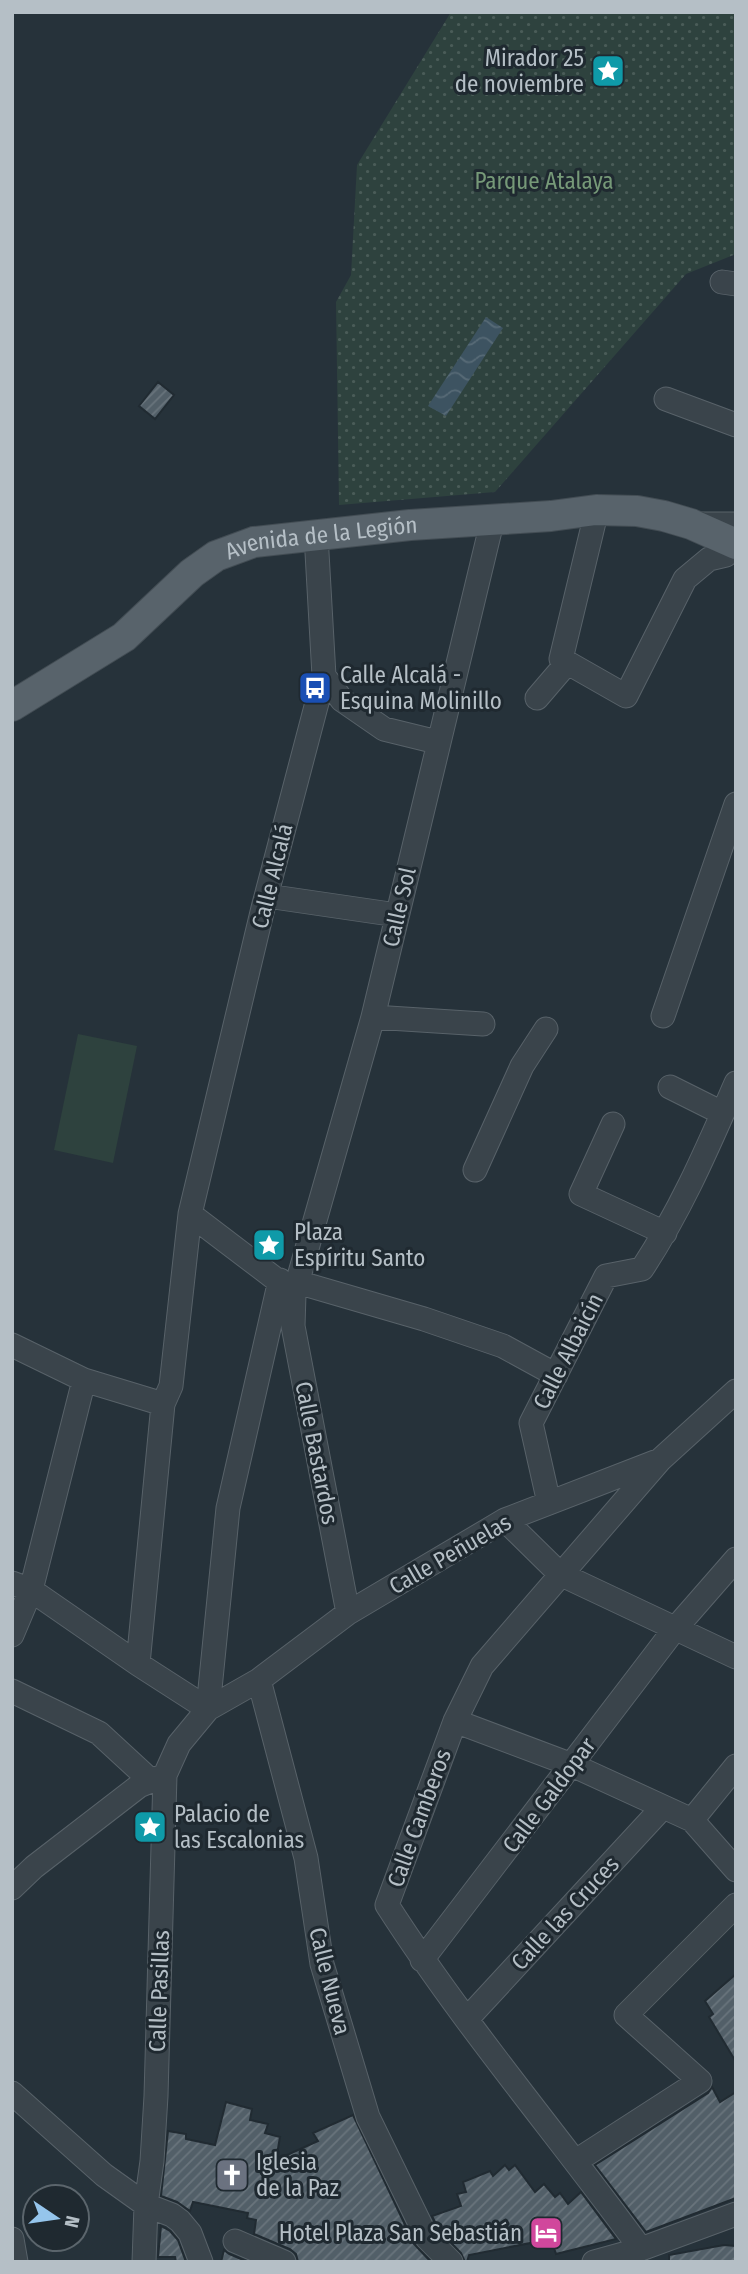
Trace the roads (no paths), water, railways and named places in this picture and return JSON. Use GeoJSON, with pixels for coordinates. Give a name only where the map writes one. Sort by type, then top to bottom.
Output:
{"type":"FeatureCollection","features":[{"type":"Feature","properties":{"kind":"main road","name":"Avenida de la Legión"},"geometry":{"type":"LineString","coordinates":[[12,706],[124,637],[192,573],[216,556],[254,542],[493,518],[551,516],[596,510],[637,511],[691,524],[733,555]]}},
{"type":"Feature","properties":{"kind":"main road","name":"Avenida de la Legión"},"geometry":{"type":"LineString","coordinates":[[551,516],[634,526],[733,555]]}},
{"type":"Feature","properties":{"kind":"street"},"geometry":{"type":"LineString","coordinates":[[666,399],[736,425]]}},
{"type":"Feature","properties":{"kind":"street","name":"Calle Sol"},"geometry":{"type":"LineString","coordinates":[[290,1285],[373,1017],[493,518]]}},
{"type":"Feature","properties":{"kind":"street"},"geometry":{"type":"LineString","coordinates":[[594,522],[561,659],[626,696],[685,579],[709,559],[733,555]]}},
{"type":"Feature","properties":{"kind":"street"},"geometry":{"type":"LineString","coordinates":[[691,524],[736,524]]}},
{"type":"Feature","properties":{"kind":"street","name":"Calle Alcalá"},"geometry":{"type":"LineString","coordinates":[[138,1664],[163,1405],[171,1386],[190,1213],[267,895],[324,676],[316,535]]}},
{"type":"Feature","properties":{"kind":"street"},"geometry":{"type":"LineString","coordinates":[[537,698],[568,663]]}},
{"type":"Feature","properties":{"kind":"street"},"geometry":{"type":"LineString","coordinates":[[324,676],[342,700],[384,729],[437,742]]}},
{"type":"Feature","properties":{"kind":"street"},"geometry":{"type":"LineString","coordinates":[[663,1016],[736,804]]}},
{"type":"Feature","properties":{"kind":"street"},"geometry":{"type":"LineString","coordinates":[[267,895],[397,915]]}},
{"type":"Feature","properties":{"kind":"street"},"geometry":{"type":"LineString","coordinates":[[373,1017],[483,1024]]}},
{"type":"Feature","properties":{"kind":"street"},"geometry":{"type":"LineString","coordinates":[[475,1170],[522,1066],[546,1029]]}},
{"type":"Feature","properties":{"kind":"street"},"geometry":{"type":"LineString","coordinates":[[613,1124],[581,1194],[666,1233],[684,1200],[736,1083]]}},
{"type":"Feature","properties":{"kind":"street"},"geometry":{"type":"LineString","coordinates":[[670,1087],[722,1113]]}},
{"type":"Feature","properties":{"kind":"street"},"geometry":{"type":"LineString","coordinates":[[190,1213],[290,1285],[424,1319],[503,1346],[556,1375]]}},
{"type":"Feature","properties":{"kind":"street","name":"Calle Albaicín"},"geometry":{"type":"LineString","coordinates":[[549,1503],[531,1423],[607,1276],[642,1269],[666,1233]]}},
{"type":"Feature","properties":{"kind":"street"},"geometry":{"type":"LineString","coordinates":[[12,1888],[34,1867],[139,1786],[157,1778],[208,1709],[228,1508],[290,1285]]}},
{"type":"Feature","properties":{"kind":"street","name":"Calle Bastardos"},"geometry":{"type":"LineString","coordinates":[[290,1285],[293,1326],[348,1613]]}},
{"type":"Feature","properties":{"kind":"street"},"geometry":{"type":"LineString","coordinates":[[12,1345],[84,1380],[163,1405]]}},
{"type":"Feature","properties":{"kind":"street"},"geometry":{"type":"LineString","coordinates":[[12,1635],[22,1586],[84,1380]]}},
{"type":"Feature","properties":{"kind":"street"},"geometry":{"type":"LineString","coordinates":[[660,1460],[736,1391]]}},
{"type":"Feature","properties":{"kind":"street","name":"Calle Peñuelas"},"geometry":{"type":"LineString","coordinates":[[208,1709],[259,1680],[348,1613],[505,1520],[660,1460]]}},
{"type":"Feature","properties":{"kind":"street","name":"Calle Camberos"},"geometry":{"type":"LineString","coordinates":[[641,2249],[422,1960],[387,1905],[455,1721],[482,1665],[660,1460]]}},
{"type":"Feature","properties":{"kind":"street"},"geometry":{"type":"LineString","coordinates":[[505,1520],[560,1574],[736,1657]]}},
{"type":"Feature","properties":{"kind":"street","name":"Calle Galdopar"},"geometry":{"type":"LineString","coordinates":[[422,1960],[674,1630],[736,1559]]}},
{"type":"Feature","properties":{"kind":"street"},"geometry":{"type":"LineString","coordinates":[[22,1586],[208,1709]]}},
{"type":"Feature","properties":{"kind":"street","name":"Calle Nueva"},"geometry":{"type":"LineString","coordinates":[[259,1680],[306,1858],[322,1964],[368,2117],[427,2238],[451,2262]]}},
{"type":"Feature","properties":{"kind":"street"},"geometry":{"type":"LineString","coordinates":[[12,1691],[99,1733],[157,1778]]}},
{"type":"Feature","properties":{"kind":"street"},"geometry":{"type":"LineString","coordinates":[[455,1721],[572,1765],[692,1820],[736,1870]]}},
{"type":"Feature","properties":{"kind":"street"},"geometry":{"type":"LineString","coordinates":[[692,1820],[736,1766]]}},
{"type":"Feature","properties":{"kind":"street","name":"Calle Pasillas"},"geometry":{"type":"LineString","coordinates":[[144,2262],[156,2096],[157,1778]]}},
{"type":"Feature","properties":{"kind":"street","name":"Calle las Cruces"},"geometry":{"type":"LineString","coordinates":[[467,2020],[663,1807]]}},
{"type":"Feature","properties":{"kind":"street"},"geometry":{"type":"LineString","coordinates":[[576,2161],[701,2081],[626,2015],[736,1905]]}},
{"type":"Feature","properties":{"kind":"street"},"geometry":{"type":"LineString","coordinates":[[12,2093],[104,2175],[146,2206],[172,2215],[187,2229],[201,2262]]}},
{"type":"Feature","properties":{"kind":"street"},"geometry":{"type":"LineString","coordinates":[[594,2262],[641,2249],[736,2214]]}},
{"type":"Feature","properties":{"kind":"street"},"geometry":{"type":"LineString","coordinates":[[12,2239],[16,2262]]}},
{"type":"Feature","properties":{"kind":"street"},"geometry":{"type":"LineString","coordinates":[[235,2241],[284,2262]]}},
{"type":"Feature","properties":{"kind":"water"},"geometry":{"type":"Polygon","coordinates":[[[486,317],[503,328],[446,416],[428,406],[486,317]]]}},
{"type":"Feature","properties":{"kind":"place","name":"Mirador 25 de noviembre"},"geometry":{"type":"Point","coordinates":[608,71]}},
{"type":"Feature","properties":{"kind":"place","name":"Calle Alcalá - Esquina Molinillo"},"geometry":{"type":"Point","coordinates":[315,688]}},
{"type":"Feature","properties":{"kind":"place","name":"Plaza Espíritu Santo"},"geometry":{"type":"Point","coordinates":[269,1245]}},
{"type":"Feature","properties":{"kind":"place","name":"Palacio de las Escalonias"},"geometry":{"type":"Point","coordinates":[150,1827]}},
{"type":"Feature","properties":{"kind":"place","name":"Iglesia de la Paz"},"geometry":{"type":"Point","coordinates":[232,2175]}},
{"type":"Feature","properties":{"kind":"place","name":"Hotel Plaza San Sebastián"},"geometry":{"type":"Point","coordinates":[546,2233]}},
{"type":"Feature","properties":{"kind":"park label","name":"Parque Atalaya"},"geometry":{"type":"Point","coordinates":[544,181]}}]}
